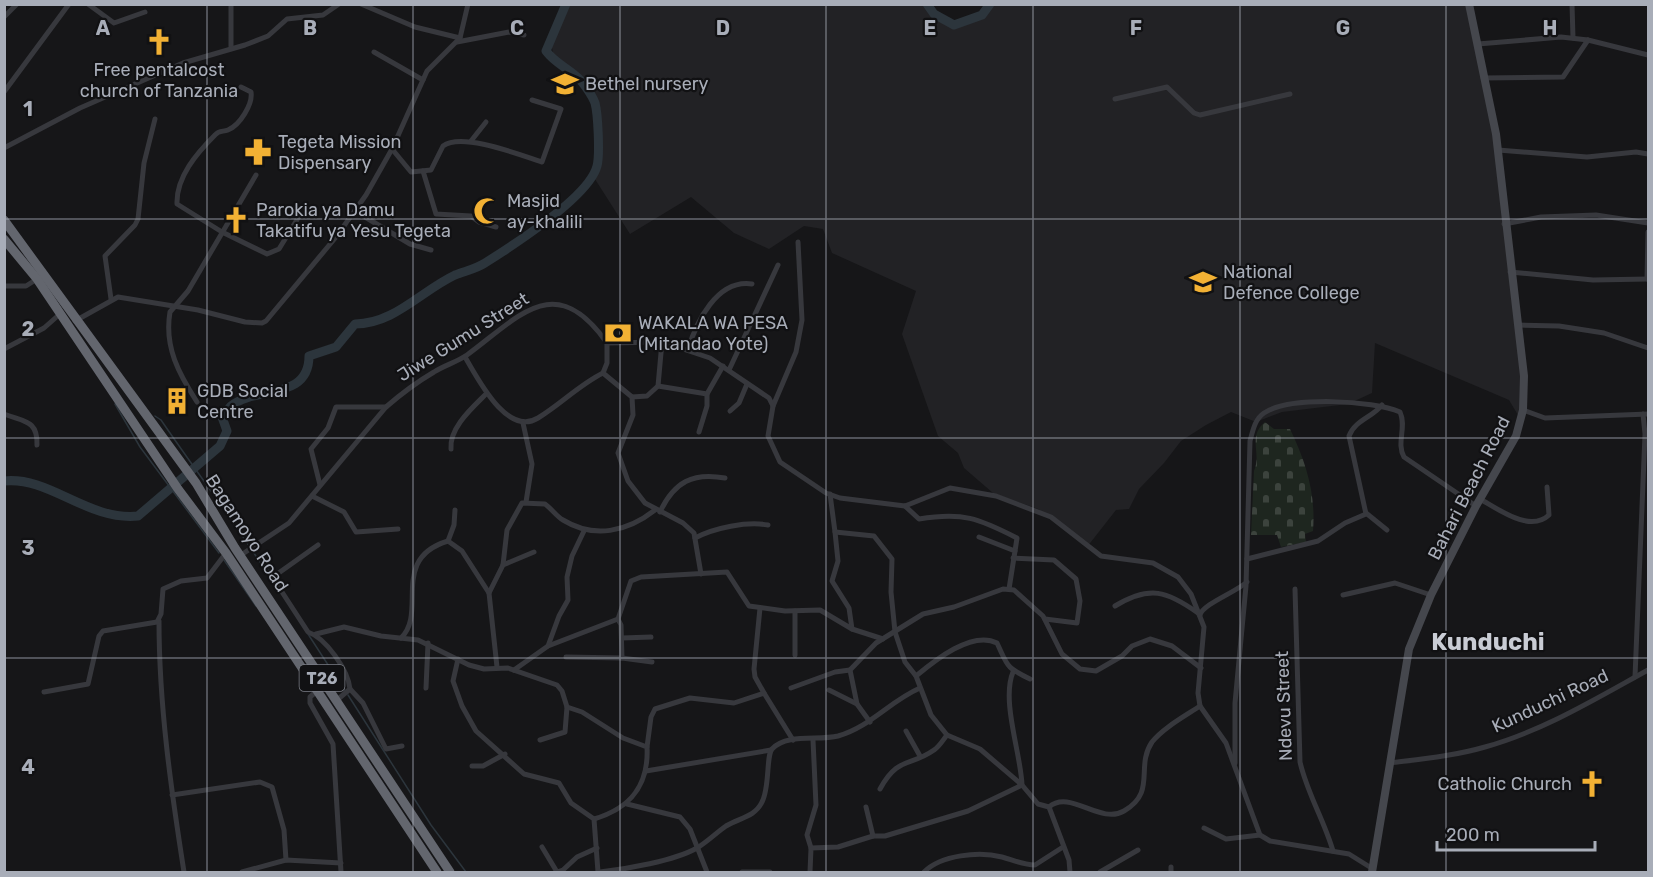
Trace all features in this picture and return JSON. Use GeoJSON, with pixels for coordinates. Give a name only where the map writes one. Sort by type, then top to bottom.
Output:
{"type":"FeatureCollection","features":[{"type":"Feature","properties":{"kind":"highway","name":"Bagamoyo Road"},"geometry":{"type":"LineString","coordinates":[[4,220],[196,483],[450,873]]}},
{"type":"Feature","properties":{"kind":"highway","name":"Bagamoyo Road"},"geometry":{"type":"LineString","coordinates":[[4,239],[61,313],[181,492],[226,554],[437,873]]}},
{"type":"Feature","properties":{"kind":"street"},"geometry":{"type":"LineString","coordinates":[[4,17],[17,4]]}},
{"type":"Feature","properties":{"kind":"street"},"geometry":{"type":"LineString","coordinates":[[4,92],[69,4]]}},
{"type":"Feature","properties":{"kind":"street"},"geometry":{"type":"LineString","coordinates":[[88,4],[114,23],[145,12]]}},
{"type":"Feature","properties":{"kind":"street"},"geometry":{"type":"LineString","coordinates":[[231,4],[231,47]]}},
{"type":"Feature","properties":{"kind":"street"},"geometry":{"type":"LineString","coordinates":[[4,148],[80,108],[183,63],[231,47],[245,45],[268,36],[286,19],[323,15],[339,4]]}},
{"type":"Feature","properties":{"kind":"street"},"geometry":{"type":"LineString","coordinates":[[361,4],[415,27],[458,40],[509,32],[524,35]]}},
{"type":"Feature","properties":{"kind":"street"},"geometry":{"type":"LineString","coordinates":[[69,325],[111,299],[124,298],[262,323],[270,318],[356,211],[392,149],[430,66],[458,40],[468,4]]}},
{"type":"Feature","properties":{"kind":"street","name":"Bahari Beach Road"},"geometry":{"type":"LineString","coordinates":[[1373,871],[1409,650],[1431,595],[1478,503],[1516,436],[1523,410],[1524,376],[1504,224],[1498,150],[1469,4]]}},
{"type":"Feature","properties":{"kind":"street"},"geometry":{"type":"LineString","coordinates":[[1572,4],[1573,38]]}},
{"type":"Feature","properties":{"kind":"street"},"geometry":{"type":"LineString","coordinates":[[1478,44],[1504,40],[1588,39],[1648,56]]}},
{"type":"Feature","properties":{"kind":"street"},"geometry":{"type":"LineString","coordinates":[[1483,78],[1563,77],[1588,39]]}},
{"type":"Feature","properties":{"kind":"street"},"geometry":{"type":"LineString","coordinates":[[374,52],[423,80]]}},
{"type":"Feature","properties":{"kind":"street"},"geometry":{"type":"LineString","coordinates":[[242,87],[251,92],[250,107],[228,130],[214,135],[192,160],[177,195],[177,204],[222,232],[267,254],[279,249],[297,218]]}},
{"type":"Feature","properties":{"kind":"street"},"geometry":{"type":"LineString","coordinates":[[1115,99],[1167,87],[1194,113],[1200,115],[1290,94]]}},
{"type":"Feature","properties":{"kind":"street"},"geometry":{"type":"LineString","coordinates":[[392,149],[411,172],[423,171],[434,166],[440,150],[447,143],[471,141],[542,162],[561,110],[532,100]]}},
{"type":"Feature","properties":{"kind":"street"},"geometry":{"type":"LineString","coordinates":[[111,299],[105,256],[138,219],[143,171],[155,120]]}},
{"type":"Feature","properties":{"kind":"street"},"geometry":{"type":"LineString","coordinates":[[471,141],[486,122]]}},
{"type":"Feature","properties":{"kind":"street"},"geometry":{"type":"LineString","coordinates":[[1498,150],[1587,157],[1636,152],[1648,154]]}},
{"type":"Feature","properties":{"kind":"street"},"geometry":{"type":"LineString","coordinates":[[423,171],[436,214],[471,216],[479,222],[496,227]]}},
{"type":"Feature","properties":{"kind":"street"},"geometry":{"type":"LineString","coordinates":[[197,402],[173,361],[169,317],[173,308],[188,291],[256,175]]}},
{"type":"Feature","properties":{"kind":"street"},"geometry":{"type":"LineString","coordinates":[[356,211],[410,244],[431,250]]}},
{"type":"Feature","properties":{"kind":"street"},"geometry":{"type":"LineString","coordinates":[[1504,224],[1541,217],[1596,215],[1648,223]]}},
{"type":"Feature","properties":{"kind":"street"},"geometry":{"type":"LineString","coordinates":[[1510,272],[1593,280],[1648,279],[1648,232]]}},
{"type":"Feature","properties":{"kind":"street"},"geometry":{"type":"LineString","coordinates":[[798,242],[802,320],[796,352],[772,406],[768,436],[780,462],[830,494],[905,506],[950,488],[996,496],[1041,511],[1101,556],[1153,563],[1172,572],[1186,586],[1200,616],[1204,636],[1200,706],[1226,743],[1234,770],[1260,835]]}},
{"type":"Feature","properties":{"kind":"street"},"geometry":{"type":"LineString","coordinates":[[729,370],[778,265]]}},
{"type":"Feature","properties":{"kind":"street"},"geometry":{"type":"LineString","coordinates":[[4,286],[26,286],[37,279]]}},
{"type":"Feature","properties":{"kind":"street"},"geometry":{"type":"LineString","coordinates":[[688,350],[699,320],[715,301],[733,285],[752,284]]}},
{"type":"Feature","properties":{"kind":"street","name":"Jiwe Gumu Street"},"geometry":{"type":"LineString","coordinates":[[241,555],[289,523],[386,407],[435,371],[465,357],[507,323],[544,304],[561,303],[575,311],[607,343]]}},
{"type":"Feature","properties":{"kind":"street"},"geometry":{"type":"LineString","coordinates":[[4,349],[44,328],[61,313]]}},
{"type":"Feature","properties":{"kind":"street"},"geometry":{"type":"LineString","coordinates":[[1517,325],[1558,326],[1604,333],[1648,348]]}},
{"type":"Feature","properties":{"kind":"street"},"geometry":{"type":"LineString","coordinates":[[465,357],[486,394],[514,421],[523,423],[539,418],[588,381],[603,373],[607,363],[607,343],[662,342],[688,350],[729,370],[769,398],[772,406]]}},
{"type":"Feature","properties":{"kind":"street"},"geometry":{"type":"LineString","coordinates":[[632,398],[647,396],[658,386],[662,342]]}},
{"type":"Feature","properties":{"kind":"street"},"geometry":{"type":"LineString","coordinates":[[699,432],[707,406],[707,394],[723,366]]}},
{"type":"Feature","properties":{"kind":"street"},"geometry":{"type":"LineString","coordinates":[[603,373],[632,398],[633,415],[619,447],[619,460],[628,482],[657,511],[682,523],[695,538],[701,574]]}},
{"type":"Feature","properties":{"kind":"street"},"geometry":{"type":"LineString","coordinates":[[730,411],[739,403],[747,384]]}},
{"type":"Feature","properties":{"kind":"street"},"geometry":{"type":"LineString","coordinates":[[658,386],[707,394]]}},
{"type":"Feature","properties":{"kind":"street"},"geometry":{"type":"LineString","coordinates":[[451,449],[450,441],[455,429],[486,394]]}},
{"type":"Feature","properties":{"kind":"street"},"geometry":{"type":"LineString","coordinates":[[1234,770],[1234,703],[1247,582],[1250,441],[1256,422],[1263,413],[1286,406],[1319,403],[1382,405],[1402,415],[1404,424],[1401,448],[1404,457],[1478,503],[1529,522],[1541,521],[1549,515],[1546,487]]}},
{"type":"Feature","properties":{"kind":"street"},"geometry":{"type":"LineString","coordinates":[[1382,405],[1374,415],[1364,418],[1351,430],[1349,436],[1366,513],[1377,525],[1387,530]]}},
{"type":"Feature","properties":{"kind":"street"},"geometry":{"type":"LineString","coordinates":[[320,485],[311,448],[328,428],[336,407],[386,407]]}},
{"type":"Feature","properties":{"kind":"street"},"geometry":{"type":"LineString","coordinates":[[1523,410],[1545,418],[1646,414],[1635,677]]}},
{"type":"Feature","properties":{"kind":"street"},"geometry":{"type":"LineString","coordinates":[[4,414],[34,427],[37,445]]}},
{"type":"Feature","properties":{"kind":"street"},"geometry":{"type":"LineString","coordinates":[[523,423],[532,464],[526,502]]}},
{"type":"Feature","properties":{"kind":"street"},"geometry":{"type":"LineString","coordinates":[[489,593],[503,565],[507,530],[519,505],[526,502],[546,504],[561,519],[584,531],[624,527],[657,511],[670,493],[695,477],[705,474],[725,478]]}},
{"type":"Feature","properties":{"kind":"street"},"geometry":{"type":"LineString","coordinates":[[830,494],[838,561],[832,581],[849,608],[852,628]]}},
{"type":"Feature","properties":{"kind":"street"},"geometry":{"type":"LineString","coordinates":[[312,496],[344,512],[356,532],[398,529]]}},
{"type":"Feature","properties":{"kind":"street"},"geometry":{"type":"LineString","coordinates":[[905,506],[919,519],[950,514],[982,520],[1017,538],[1010,589]]}},
{"type":"Feature","properties":{"kind":"street"},"geometry":{"type":"LineString","coordinates":[[401,639],[411,624],[411,588],[416,568],[432,548],[448,541],[454,525],[455,510]]}},
{"type":"Feature","properties":{"kind":"street"},"geometry":{"type":"LineString","coordinates":[[1247,559],[1318,541],[1366,513]]}},
{"type":"Feature","properties":{"kind":"street"},"geometry":{"type":"LineString","coordinates":[[695,538],[704,533],[756,523],[768,525]]}},
{"type":"Feature","properties":{"kind":"street"},"geometry":{"type":"LineString","coordinates":[[548,646],[558,616],[568,600],[567,578],[572,556],[584,531]]}},
{"type":"Feature","properties":{"kind":"street"},"geometry":{"type":"LineString","coordinates":[[835,532],[874,536],[890,555],[895,632],[905,662],[916,676],[931,716],[947,735],[980,749],[1022,785],[1038,804],[1049,807]]}},
{"type":"Feature","properties":{"kind":"street"},"geometry":{"type":"LineString","coordinates":[[980,537],[1015,551]]}},
{"type":"Feature","properties":{"kind":"street"},"geometry":{"type":"LineString","coordinates":[[448,541],[462,551],[489,593],[498,667]]}},
{"type":"Feature","properties":{"kind":"street"},"geometry":{"type":"LineString","coordinates":[[318,544],[271,575],[308,632],[316,634],[344,627],[428,643],[479,668],[498,667],[514,670],[557,686],[562,691],[567,707],[565,732],[540,740]]}},
{"type":"Feature","properties":{"kind":"street"},"geometry":{"type":"LineString","coordinates":[[503,565],[534,552]]}},
{"type":"Feature","properties":{"kind":"street"},"geometry":{"type":"LineString","coordinates":[[184,873],[172,795],[162,704],[159,620],[163,589],[181,581],[207,578],[226,554]]}},
{"type":"Feature","properties":{"kind":"street"},"geometry":{"type":"LineString","coordinates":[[1013,558],[1054,560],[1076,579],[1080,601],[1077,623],[1045,619]]}},
{"type":"Feature","properties":{"kind":"street"},"geometry":{"type":"LineString","coordinates":[[622,658],[622,638],[618,619],[631,581],[636,578],[727,572],[745,603],[760,608],[795,611],[820,610],[852,628],[883,639]]}},
{"type":"Feature","properties":{"kind":"street"},"geometry":{"type":"LineString","coordinates":[[1200,616],[1200,612],[1230,595],[1247,582]]}},
{"type":"Feature","properties":{"kind":"street"},"geometry":{"type":"LineString","coordinates":[[1343,595],[1395,583],[1431,595]]}},
{"type":"Feature","properties":{"kind":"street"},"geometry":{"type":"LineString","coordinates":[[791,688],[835,672],[850,670],[883,639],[923,614],[954,607],[994,590],[1010,589],[1014,590],[1045,619],[1062,654],[1080,669],[1096,671],[1122,656],[1132,646],[1150,639],[1172,646],[1201,668]]}},
{"type":"Feature","properties":{"kind":"street","name":"Ndevu Street"},"geometry":{"type":"LineString","coordinates":[[1295,589],[1300,762],[1305,784],[1318,807],[1333,851]]}},
{"type":"Feature","properties":{"kind":"street"},"geometry":{"type":"LineString","coordinates":[[1115,606],[1133,595],[1161,593],[1182,601],[1200,616]]}},
{"type":"Feature","properties":{"kind":"street"},"geometry":{"type":"LineString","coordinates":[[760,608],[755,677],[792,740]]}},
{"type":"Feature","properties":{"kind":"street"},"geometry":{"type":"LineString","coordinates":[[795,611],[795,655]]}},
{"type":"Feature","properties":{"kind":"street"},"geometry":{"type":"LineString","coordinates":[[514,670],[548,646],[618,619]]}},
{"type":"Feature","properties":{"kind":"street"},"geometry":{"type":"LineString","coordinates":[[44,692],[88,684],[99,636],[103,632],[154,624],[159,620]]}},
{"type":"Feature","properties":{"kind":"street"},"geometry":{"type":"LineString","coordinates":[[316,634],[344,670],[350,689],[363,703],[386,749],[402,746]]}},
{"type":"Feature","properties":{"kind":"street"},"geometry":{"type":"LineString","coordinates":[[622,638],[651,638]]}},
{"type":"Feature","properties":{"kind":"street"},"geometry":{"type":"LineString","coordinates":[[916,676],[935,660],[969,643],[989,639],[996,643],[999,656],[1013,672],[1030,679]]}},
{"type":"Feature","properties":{"kind":"street"},"geometry":{"type":"LineString","coordinates":[[426,688],[428,643]]}},
{"type":"Feature","properties":{"kind":"street"},"geometry":{"type":"LineString","coordinates":[[566,657],[622,658],[652,662]]}},
{"type":"Feature","properties":{"kind":"street"},"geometry":{"type":"LineString","coordinates":[[458,659],[453,681],[462,706],[476,730],[505,754],[524,774],[559,783],[571,803],[594,819],[599,873],[635,870],[697,848],[727,825],[758,809],[767,791],[771,750]]}},
{"type":"Feature","properties":{"kind":"street"},"geometry":{"type":"LineString","coordinates":[[850,670],[857,704],[870,722]]}},
{"type":"Feature","properties":{"kind":"street","name":"Kunduchi Road"},"geometry":{"type":"LineString","coordinates":[[1390,763],[1447,756],[1488,747],[1566,714],[1648,670]]}},
{"type":"Feature","properties":{"kind":"street"},"geometry":{"type":"LineString","coordinates":[[1013,672],[1010,691],[1022,765],[1022,785]]}},
{"type":"Feature","properties":{"kind":"street"},"geometry":{"type":"LineString","coordinates":[[646,771],[771,750],[792,740],[813,740],[854,731],[870,722],[899,699],[920,688]]}},
{"type":"Feature","properties":{"kind":"street"},"geometry":{"type":"LineString","coordinates":[[337,700],[350,689]]}},
{"type":"Feature","properties":{"kind":"street"},"geometry":{"type":"LineString","coordinates":[[829,690],[857,704]]}},
{"type":"Feature","properties":{"kind":"street"},"geometry":{"type":"LineString","coordinates":[[317,691],[309,701],[333,744],[341,873]]}},
{"type":"Feature","properties":{"kind":"street"},"geometry":{"type":"LineString","coordinates":[[594,819],[627,804],[640,788],[646,771],[651,717],[655,709],[690,698],[734,703],[764,693]]}},
{"type":"Feature","properties":{"kind":"street"},"geometry":{"type":"LineString","coordinates":[[1049,807],[1054,803],[1067,803],[1108,815],[1123,812],[1137,802],[1143,794],[1146,756],[1153,741],[1200,706]]}},
{"type":"Feature","properties":{"kind":"street"},"geometry":{"type":"LineString","coordinates":[[567,707],[582,712],[623,738],[647,747]]}},
{"type":"Feature","properties":{"kind":"street"},"geometry":{"type":"LineString","coordinates":[[906,731],[920,756]]}},
{"type":"Feature","properties":{"kind":"street"},"geometry":{"type":"LineString","coordinates":[[880,789],[893,770],[936,749],[947,735]]}},
{"type":"Feature","properties":{"kind":"street"},"geometry":{"type":"LineString","coordinates":[[801,873],[809,872],[811,848],[807,835],[816,797],[813,740]]}},
{"type":"Feature","properties":{"kind":"street"},"geometry":{"type":"LineString","coordinates":[[472,766],[483,766],[505,754]]}},
{"type":"Feature","properties":{"kind":"street"},"geometry":{"type":"LineString","coordinates":[[172,795],[260,782],[272,787],[284,830],[286,860]]}},
{"type":"Feature","properties":{"kind":"street"},"geometry":{"type":"LineString","coordinates":[[811,848],[838,847],[968,812],[1022,785]]}},
{"type":"Feature","properties":{"kind":"street"},"geometry":{"type":"LineString","coordinates":[[627,804],[680,818],[690,829],[707,873]]}},
{"type":"Feature","properties":{"kind":"street"},"geometry":{"type":"LineString","coordinates":[[866,807],[873,836]]}},
{"type":"Feature","properties":{"kind":"street"},"geometry":{"type":"LineString","coordinates":[[1049,807],[1069,860],[1070,873]]}},
{"type":"Feature","properties":{"kind":"street"},"geometry":{"type":"LineString","coordinates":[[1204,828],[1226,838],[1260,835],[1270,841],[1349,854],[1373,871]]}},
{"type":"Feature","properties":{"kind":"street"},"geometry":{"type":"LineString","coordinates":[[542,847],[557,872],[564,870],[577,857],[597,848]]}},
{"type":"Feature","properties":{"kind":"street"},"geometry":{"type":"LineString","coordinates":[[924,873],[934,865],[971,854],[1000,856],[1035,864],[1063,847]]}},
{"type":"Feature","properties":{"kind":"street"},"geometry":{"type":"LineString","coordinates":[[1100,873],[1138,850]]}},
{"type":"Feature","properties":{"kind":"street"},"geometry":{"type":"LineString","coordinates":[[242,873],[286,860],[341,863]]}},
{"type":"Feature","properties":{"kind":"street"},"geometry":{"type":"LineString","coordinates":[[742,873],[770,873]]}},
{"type":"Feature","properties":{"kind":"shaded area","name":"National Defence College"},"geometry":{"type":"Polygon","coordinates":[[[567,4],[926,5],[934,14],[954,25],[982,15],[990,4],[1469,5],[1496,134],[1524,376],[1521,420],[1509,400],[1375,343],[1372,393],[1348,404],[1282,412],[1256,422],[1231,412],[1206,425],[1181,441],[1139,489],[1129,509],[1116,510],[1087,547],[1038,509],[993,493],[964,468],[958,453],[938,436],[902,334],[916,291],[832,253],[823,229],[804,226],[769,249],[734,233],[691,197],[630,234],[593,176],[600,145],[595,102],[576,77],[555,63],[550,38],[567,4]]]}},
{"type":"Feature","properties":{"kind":"green space"},"geometry":{"type":"Polygon","coordinates":[[[1265,422],[1274,429],[1290,429],[1301,454],[1309,478],[1314,517],[1313,531],[1305,534],[1306,542],[1281,547],[1277,535],[1251,535],[1254,471],[1257,458],[1256,439],[1257,433],[1265,422]]]}},
{"type":"Feature","properties":{"kind":"waterway"},"geometry":{"type":"LineString","coordinates":[[4,481],[21,481],[37,485],[102,512],[119,516],[138,516],[220,446],[227,431],[222,417],[231,406],[241,400],[291,386],[300,380],[307,370],[309,356],[336,347],[355,324],[369,323],[395,313],[455,275],[482,265],[565,206],[591,178],[598,161],[598,125],[592,96],[579,79],[546,51],[566,4]]}},
{"type":"Feature","properties":{"kind":"waterway"},"geometry":{"type":"LineString","coordinates":[[927,4],[934,14],[954,25],[982,15],[990,4]]}},
{"type":"Feature","properties":{"kind":"waterway"},"geometry":{"type":"LineString","coordinates":[[115,404],[140,447],[219,553]]}},
{"type":"Feature","properties":{"kind":"waterway"},"geometry":{"type":"LineString","coordinates":[[155,416],[161,420],[267,573]]}},
{"type":"Feature","properties":{"kind":"waterway"},"geometry":{"type":"LineString","coordinates":[[224,560],[256,606]]}},
{"type":"Feature","properties":{"kind":"waterway"},"geometry":{"type":"LineString","coordinates":[[308,634],[345,691]]}},
{"type":"Feature","properties":{"kind":"waterway"},"geometry":{"type":"LineString","coordinates":[[348,695],[431,825],[466,872]]}},
{"type":"Feature","properties":{"kind":"place","name":"Free pentalcost church of Tanzania"},"geometry":{"type":"Point","coordinates":[159,42]}},
{"type":"Feature","properties":{"kind":"place","name":"Bethel nursery"},"geometry":{"type":"Point","coordinates":[565,84]}},
{"type":"Feature","properties":{"kind":"place","name":"Tegeta Mission Dispensary"},"geometry":{"type":"Point","coordinates":[258,152]}},
{"type":"Feature","properties":{"kind":"place","name":"Masjid ay-khalili"},"geometry":{"type":"Point","coordinates":[487,211]}},
{"type":"Feature","properties":{"kind":"place","name":"Parokia ya Damu Takatifu ya Yesu Tegeta"},"geometry":{"type":"Point","coordinates":[236,220]}},
{"type":"Feature","properties":{"kind":"place","name":"National Defence College"},"geometry":{"type":"Point","coordinates":[1203,282]}},
{"type":"Feature","properties":{"kind":"place","name":"WAKALA WA PESA (Mitandao Yote)"},"geometry":{"type":"Point","coordinates":[618,333]}},
{"type":"Feature","properties":{"kind":"place","name":"GDB Social Centre"},"geometry":{"type":"Point","coordinates":[177,401]}},
{"type":"Feature","properties":{"kind":"place","name":"Catholic Church"},"geometry":{"type":"Point","coordinates":[1592,784]}},
{"type":"Feature","properties":{"kind":"district","name":"Kunduchi"},"geometry":{"type":"Point","coordinates":[1488,642]}}]}
